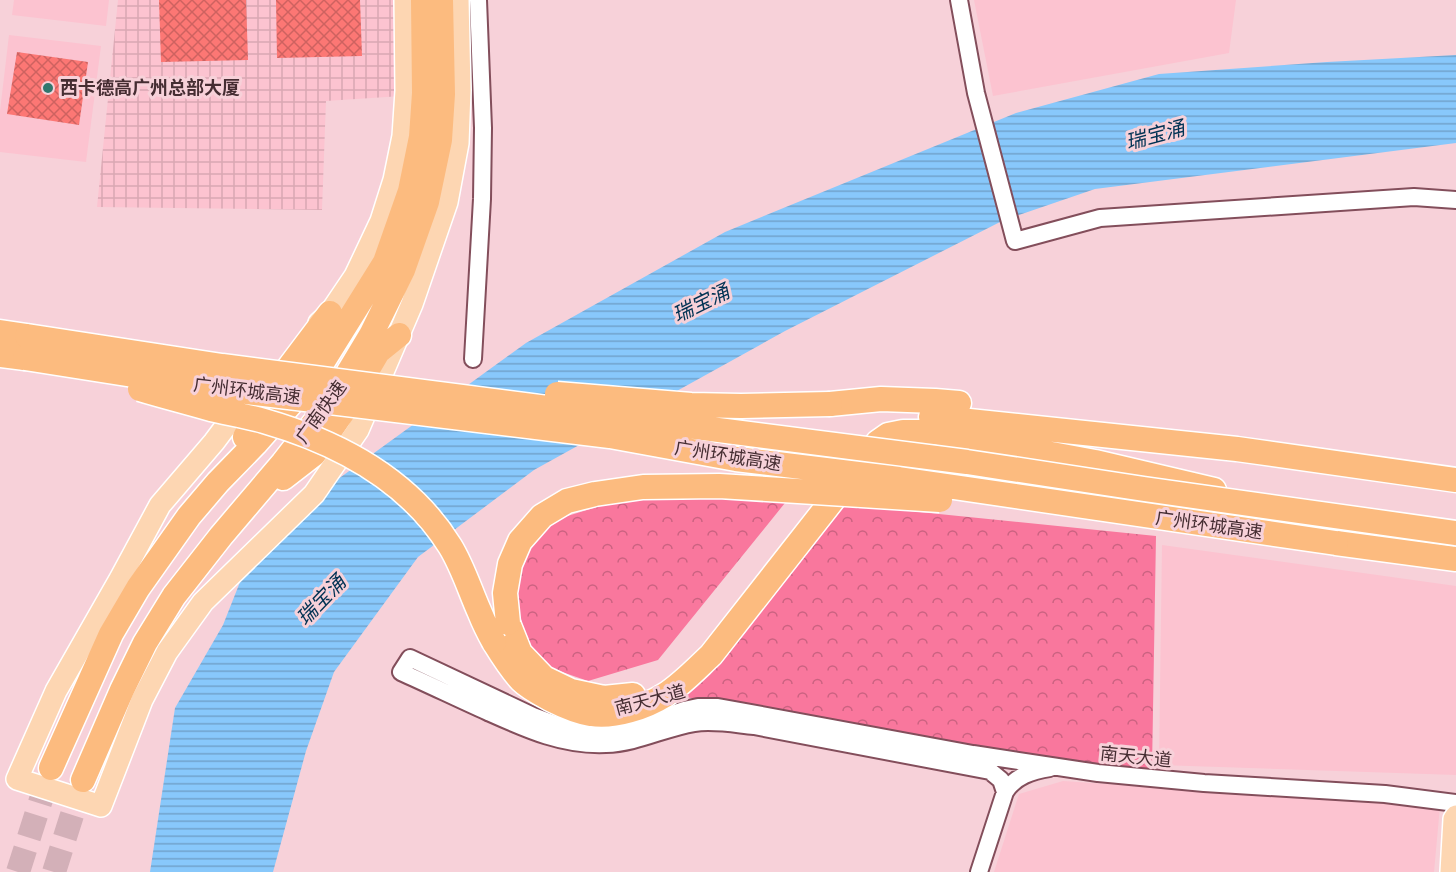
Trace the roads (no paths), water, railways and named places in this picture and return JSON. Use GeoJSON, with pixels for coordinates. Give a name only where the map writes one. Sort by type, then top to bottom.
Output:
{"type":"FeatureCollection","features":[{"type":"Feature","properties":{"kind":"highway","name":"广南快速"},"geometry":{"type":"LineString","coordinates":[[83,780],[145,643],[174,597],[315,422],[371,335],[403,270],[428,202],[430,139],[424,93],[423,0]]}},
{"type":"Feature","properties":{"kind":"highway","name":"广南快速"},"geometry":{"type":"LineString","coordinates":[[51,768],[111,634],[138,588],[189,516],[292,402],[322,363],[386,262],[430,139],[443,94],[441,0]]}},
{"type":"Feature","properties":{"kind":"highway"},"geometry":{"type":"LineString","coordinates":[[218,482],[278,382],[330,313]]}},
{"type":"Feature","properties":{"kind":"highway","name":"广州环城高速"},"geometry":{"type":"LineString","coordinates":[[0,332],[222,366],[968,462],[1456,533]]}},
{"type":"Feature","properties":{"kind":"highway"},"geometry":{"type":"LineString","coordinates":[[252,501],[314,454],[343,412],[378,352],[399,335]]}},
{"type":"Feature","properties":{"kind":"highway","name":"广州环城高速"},"geometry":{"type":"LineString","coordinates":[[0,355],[222,389],[610,436],[736,459],[899,479],[1456,560]]}},
{"type":"Feature","properties":{"kind":"highway"},"geometry":{"type":"LineString","coordinates":[[25,358],[264,421],[308,436],[369,466],[403,490],[431,520],[450,547],[494,642],[522,681],[564,706],[592,715],[617,714],[641,707],[665,695],[689,677],[711,655],[878,442],[888,435],[903,432],[933,432],[1095,462],[1404,536],[1456,544]]}},
{"type":"Feature","properties":{"kind":"highway"},"geometry":{"type":"LineString","coordinates":[[222,366],[691,405],[830,404],[881,399],[934,401],[996,407],[1237,449],[1456,480]]}},
{"type":"Feature","properties":{"kind":"highway"},"geometry":{"type":"LineString","coordinates":[[1237,449],[910,415],[884,421],[866,430],[691,655],[665,679],[637,694],[615,697],[604,698],[571,691],[544,678],[520,653],[508,623],[505,593],[510,564],[520,541],[542,516],[567,501],[595,494],[643,487],[719,486],[943,500],[1336,543]]}},
{"type":"Feature","properties":{"kind":"main road"},"geometry":{"type":"LineString","coordinates":[[405,0],[406,91],[403,136],[394,180],[381,221],[355,276],[330,313],[297,342],[273,368],[160,505],[56,692],[17,779],[101,806],[142,700],[167,652],[203,602],[314,494],[358,430],[416,295],[447,202],[458,143],[460,90],[458,0]]}},
{"type":"Feature","properties":{"kind":"main road"},"geometry":{"type":"LineString","coordinates":[[1451,872],[1456,816]]}},
{"type":"Feature","properties":{"kind":"street"},"geometry":{"type":"LineString","coordinates":[[473,359],[482,199],[483,128],[478,0]]}},
{"type":"Feature","properties":{"kind":"street"},"geometry":{"type":"LineString","coordinates":[[958,0],[976,93],[1015,241],[1100,218],[1414,197],[1456,200]]}},
{"type":"Feature","properties":{"kind":"street","name":"南天大道"},"geometry":{"type":"LineString","coordinates":[[1005,792],[1001,780],[990,771],[754,726],[694,723],[628,742],[584,744],[563,741],[516,725],[405,665],[565,728],[588,731],[622,729],[684,710],[718,707],[973,754],[1057,767],[1203,783],[1385,794],[1456,804]]}},
{"type":"Feature","properties":{"kind":"street"},"geometry":{"type":"LineString","coordinates":[[979,872],[1005,792],[1010,784],[1036,771],[1057,767]]}},
{"type":"Feature","properties":{"kind":"water","name":"瑞宝涌"},"geometry":{"type":"Polygon","coordinates":[[[1456,55],[1456,143],[1095,189],[1004,220],[785,331],[534,470],[418,557],[334,672],[306,751],[273,872],[150,872],[175,708],[223,625],[242,577],[334,482],[526,343],[725,232],[1016,113],[1159,74],[1456,55]]]}},
{"type":"Feature","properties":{"kind":"tunnel"},"geometry":{"type":"LineString","coordinates":[[18,872],[51,768]]}},
{"type":"Feature","properties":{"kind":"tunnel"},"geometry":{"type":"LineString","coordinates":[[54,872],[83,780]]}},
{"type":"Feature","properties":{"kind":"place","name":"西卡德高广州总部大厦"},"geometry":{"type":"Point","coordinates":[48,88]}}]}
